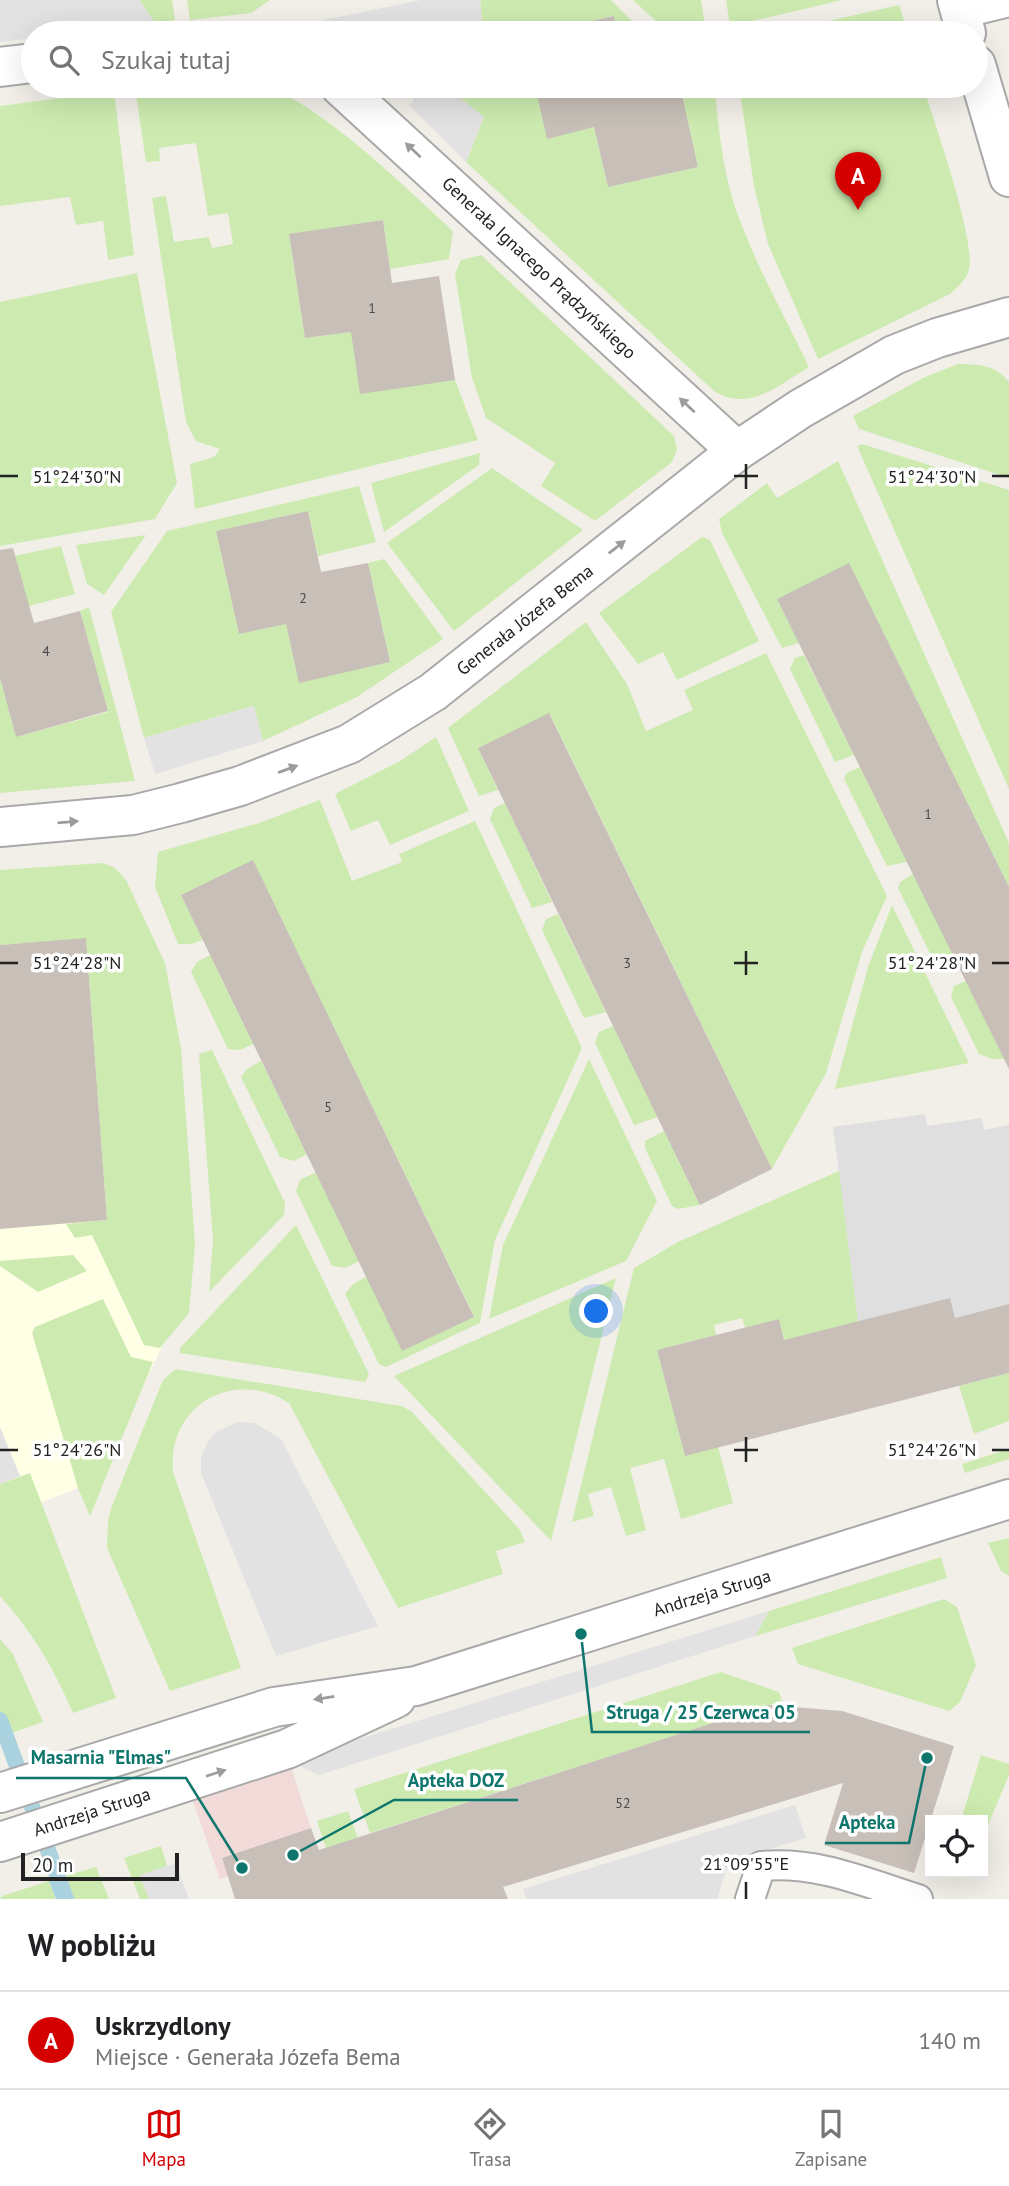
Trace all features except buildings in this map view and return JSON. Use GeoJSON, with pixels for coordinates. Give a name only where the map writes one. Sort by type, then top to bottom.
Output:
{"type":"FeatureCollection","features":[{"type":"Feature","properties":{"kind":"street"},"geometry":{"type":"LineString","coordinates":[[0,67],[21,64]]}},
{"type":"Feature","properties":{"kind":"street","name":"Generała Ignacego Prądzyńskiego"},"geometry":{"type":"LineString","coordinates":[[353,98],[737,451]]}},
{"type":"Feature","properties":{"kind":"street"},"geometry":{"type":"LineString","coordinates":[[986,98],[1009,177]]}},
{"type":"Feature","properties":{"kind":"street","name":"Generała Józefa Bema"},"geometry":{"type":"LineString","coordinates":[[0,827],[145,812],[240,786],[349,744],[433,692],[737,451],[851,377],[894,355],[937,338],[1009,317]]}},
{"type":"Feature","properties":{"kind":"street","name":"Andrzeja Struga"},"geometry":{"type":"LineString","coordinates":[[0,1793],[275,1707],[416,1686],[1009,1499]]}},
{"type":"Feature","properties":{"kind":"street","name":"Andrzeja Struga"},"geometry":{"type":"LineString","coordinates":[[5,1840],[287,1749],[358,1718],[416,1686]]}},
{"type":"Feature","properties":{"kind":"lane"},"geometry":{"type":"LineString","coordinates":[[961,16],[1009,2]]}},
{"type":"Feature","properties":{"kind":"lane"},"geometry":{"type":"LineString","coordinates":[[750,1899],[761,1866],[783,1864],[823,1868],[918,1899]]}},
{"type":"Feature","properties":{"kind":"shaded area"},"geometry":{"type":"Polygon","coordinates":[[[0,0],[139,0],[154,21],[21,21],[21,39],[0,42],[0,0]]]}},
{"type":"Feature","properties":{"kind":"shaded area"},"geometry":{"type":"Polygon","coordinates":[[[421,0],[480,0],[482,21],[319,21],[421,0]]]}},
{"type":"Feature","properties":{"kind":"shaded area"},"geometry":{"type":"Polygon","coordinates":[[[460,98],[484,117],[466,162],[409,105],[414,100],[460,98]]]}},
{"type":"Feature","properties":{"kind":"shaded area"},"geometry":{"type":"Polygon","coordinates":[[[254,706],[263,741],[155,774],[144,738],[254,706]]]}},
{"type":"Feature","properties":{"kind":"shaded area"},"geometry":{"type":"Polygon","coordinates":[[[107,916],[182,1305],[98,1480],[0,1519],[0,922],[107,916]]]}},
{"type":"Feature","properties":{"kind":"shaded area"},"geometry":{"type":"Polygon","coordinates":[[[925,1114],[927,1126],[982,1118],[984,1130],[1009,1125],[1009,1304],[955,1318],[858,1322],[833,1127],[925,1114]]]}},
{"type":"Feature","properties":{"kind":"shaded area"},"geometry":{"type":"Polygon","coordinates":[[[238,1422],[255,1423],[281,1439],[378,1626],[276,1656],[201,1473],[201,1458],[207,1443],[216,1432],[238,1422]]]}},
{"type":"Feature","properties":{"kind":"shaded area"},"geometry":{"type":"Polygon","coordinates":[[[0,1427],[20,1476],[0,1484],[0,1427]]]}},
{"type":"Feature","properties":{"kind":"shaded area"},"geometry":{"type":"Polygon","coordinates":[[[769,1611],[755,1636],[319,1775],[289,1761],[769,1611]]]}},
{"type":"Feature","properties":{"kind":"shaded area"},"geometry":{"type":"Polygon","coordinates":[[[289,1761],[311,1828],[222,1858],[228,1876],[220,1879],[190,1793],[289,1761]]]}},
{"type":"Feature","properties":{"kind":"shaded area"},"geometry":{"type":"Polygon","coordinates":[[[795,1805],[806,1838],[729,1861],[717,1899],[526,1899],[523,1889],[795,1805]]]}},
{"type":"Feature","properties":{"kind":"shaded area"},"geometry":{"type":"Polygon","coordinates":[[[176,1863],[189,1899],[149,1899],[140,1875],[176,1863]]]}},
{"type":"Feature","properties":{"kind":"green space"},"geometry":{"type":"Polygon","coordinates":[[[139,0],[172,0],[175,20],[154,21],[139,0]]]}},
{"type":"Feature","properties":{"kind":"green space"},"geometry":{"type":"Polygon","coordinates":[[[187,0],[270,0],[251,13],[190,20],[187,0]]]}},
{"type":"Feature","properties":{"kind":"green space"},"geometry":{"type":"Polygon","coordinates":[[[480,0],[611,0],[632,21],[614,21],[613,16],[591,21],[482,21],[480,0]]]}},
{"type":"Feature","properties":{"kind":"green space"},"geometry":{"type":"Polygon","coordinates":[[[633,0],[701,0],[704,21],[656,21],[633,0]]]}},
{"type":"Feature","properties":{"kind":"green space"},"geometry":{"type":"Polygon","coordinates":[[[726,0],[843,0],[752,21],[729,21],[726,0]]]}},
{"type":"Feature","properties":{"kind":"green space"},"geometry":{"type":"Polygon","coordinates":[[[899,5],[904,21],[829,21],[899,5]]]}},
{"type":"Feature","properties":{"kind":"green space"},"geometry":{"type":"Polygon","coordinates":[[[61,98],[115,98],[134,255],[108,260],[103,221],[76,225],[70,197],[0,206],[0,106],[61,98]]]}},
{"type":"Feature","properties":{"kind":"green space"},"geometry":{"type":"Polygon","coordinates":[[[136,98],[290,98],[331,124],[359,146],[453,231],[449,259],[390,269],[383,220],[289,235],[305,338],[351,332],[455,380],[478,440],[195,509],[190,464],[214,457],[220,449],[196,441],[186,422],[152,198],[166,196],[174,242],[209,237],[212,248],[233,244],[228,213],[208,216],[196,143],[159,148],[160,161],[146,162],[136,98]]]}},
{"type":"Feature","properties":{"kind":"green space"},"geometry":{"type":"Polygon","coordinates":[[[460,98],[538,98],[547,138],[594,127],[608,187],[698,167],[683,98],[715,98],[724,162],[735,207],[760,268],[809,367],[775,388],[752,398],[727,397],[714,391],[466,162],[484,117],[460,98]]]}},
{"type":"Feature","properties":{"kind":"green space"},"geometry":{"type":"Polygon","coordinates":[[[741,98],[927,98],[960,208],[966,233],[969,269],[962,283],[950,294],[818,359],[768,244],[754,186],[741,98]]]}},
{"type":"Feature","properties":{"kind":"green space"},"geometry":{"type":"Polygon","coordinates":[[[481,255],[674,436],[677,450],[672,462],[595,521],[541,486],[555,463],[486,418],[472,378],[455,274],[461,260],[481,255]]]}},
{"type":"Feature","properties":{"kind":"green space"},"geometry":{"type":"Polygon","coordinates":[[[137,273],[177,483],[155,519],[0,546],[0,302],[137,273]]]}},
{"type":"Feature","properties":{"kind":"green space"},"geometry":{"type":"Polygon","coordinates":[[[958,364],[992,369],[1009,382],[1009,478],[859,429],[853,416],[925,377],[958,364]]]}},
{"type":"Feature","properties":{"kind":"green space"},"geometry":{"type":"Polygon","coordinates":[[[862,444],[1009,490],[1009,789],[857,446],[862,444]]]}},
{"type":"Feature","properties":{"kind":"green space"},"geometry":{"type":"Polygon","coordinates":[[[480,453],[479,465],[384,532],[371,483],[480,453]]]}},
{"type":"Feature","properties":{"kind":"green space"},"geometry":{"type":"Polygon","coordinates":[[[838,461],[1009,843],[1009,887],[849,564],[777,599],[799,643],[782,648],[722,533],[719,519],[767,483],[777,498],[838,461]]]}},
{"type":"Feature","properties":{"kind":"green space"},"geometry":{"type":"Polygon","coordinates":[[[492,468],[583,530],[454,631],[387,543],[492,468]]]}},
{"type":"Feature","properties":{"kind":"green space"},"geometry":{"type":"Polygon","coordinates":[[[359,486],[376,542],[318,556],[308,511],[216,531],[239,634],[286,624],[299,682],[390,662],[368,563],[384,559],[443,639],[357,697],[263,741],[253,706],[144,738],[111,612],[167,531],[359,486]]]}},
{"type":"Feature","properties":{"kind":"green space"},"geometry":{"type":"Polygon","coordinates":[[[146,535],[104,595],[87,584],[76,545],[146,535]]]}},
{"type":"Feature","properties":{"kind":"green space"},"geometry":{"type":"Polygon","coordinates":[[[702,537],[710,540],[759,641],[677,680],[663,652],[638,664],[599,613],[702,537]]]}},
{"type":"Feature","properties":{"kind":"green space"},"geometry":{"type":"Polygon","coordinates":[[[61,546],[75,594],[29,606],[0,559],[61,546]]]}},
{"type":"Feature","properties":{"kind":"green space"},"geometry":{"type":"Polygon","coordinates":[[[89,607],[135,781],[0,793],[0,678],[16,737],[108,712],[80,611],[89,607]]]}},
{"type":"Feature","properties":{"kind":"green space"},"geometry":{"type":"Polygon","coordinates":[[[586,622],[627,684],[646,731],[693,710],[684,690],[766,653],[887,896],[862,952],[826,1073],[772,1169],[550,714],[478,748],[498,790],[479,796],[448,728],[586,622]]]}},
{"type":"Feature","properties":{"kind":"green space"},"geometry":{"type":"Polygon","coordinates":[[[804,655],[854,755],[835,762],[790,669],[795,658],[804,655]]]}},
{"type":"Feature","properties":{"kind":"green space"},"geometry":{"type":"Polygon","coordinates":[[[436,737],[469,811],[390,845],[378,820],[351,831],[335,794],[400,761],[436,737]]]}},
{"type":"Feature","properties":{"kind":"green space"},"geometry":{"type":"Polygon","coordinates":[[[860,767],[907,862],[887,866],[844,779],[847,773],[860,767]]]}},
{"type":"Feature","properties":{"kind":"green space"},"geometry":{"type":"Polygon","coordinates":[[[320,800],[352,881],[402,862],[399,854],[475,821],[582,1048],[495,1240],[480,1323],[386,1367],[379,1364],[345,1294],[353,1284],[366,1277],[474,1316],[253,861],[181,895],[203,940],[191,944],[178,944],[155,887],[158,852],[259,823],[320,800]]]}},
{"type":"Feature","properties":{"kind":"green space"},"geometry":{"type":"Polygon","coordinates":[[[505,803],[552,902],[532,908],[490,819],[494,808],[505,803]]]}},
{"type":"Feature","properties":{"kind":"green space"},"geometry":{"type":"Polygon","coordinates":[[[102,863],[114,867],[126,880],[165,963],[181,1048],[195,1245],[189,1313],[160,1348],[144,1345],[92,1235],[75,1238],[66,1224],[107,1220],[86,939],[0,945],[0,870],[102,863]]]}},
{"type":"Feature","properties":{"kind":"green space"},"geometry":{"type":"Polygon","coordinates":[[[913,874],[959,967],[950,972],[939,972],[898,888],[900,882],[913,874]]]}},
{"type":"Feature","properties":{"kind":"green space"},"geometry":{"type":"Polygon","coordinates":[[[892,905],[969,1063],[835,1089],[868,967],[892,905]]]}},
{"type":"Feature","properties":{"kind":"green space"},"geometry":{"type":"Polygon","coordinates":[[[558,914],[606,1012],[584,1018],[542,930],[546,919],[558,914]]]}},
{"type":"Feature","properties":{"kind":"green space"},"geometry":{"type":"Polygon","coordinates":[[[210,955],[253,1044],[240,1050],[228,1049],[191,972],[197,962],[210,955]]]}},
{"type":"Feature","properties":{"kind":"green space"},"geometry":{"type":"Polygon","coordinates":[[[966,981],[1002,1054],[1009,1059],[992,1059],[979,1054],[951,997],[954,986],[966,981]]]}},
{"type":"Feature","properties":{"kind":"green space"},"geometry":{"type":"Polygon","coordinates":[[[613,1026],[658,1117],[634,1125],[595,1043],[599,1032],[613,1026]]]}},
{"type":"Feature","properties":{"kind":"green space"},"geometry":{"type":"Polygon","coordinates":[[[212,1050],[285,1203],[284,1215],[209,1292],[213,1240],[199,1054],[212,1050]]]}},
{"type":"Feature","properties":{"kind":"green space"},"geometry":{"type":"Polygon","coordinates":[[[589,1059],[657,1201],[626,1261],[489,1319],[503,1245],[589,1059]]]}},
{"type":"Feature","properties":{"kind":"green space"},"geometry":{"type":"Polygon","coordinates":[[[261,1061],[307,1154],[294,1161],[280,1157],[241,1077],[247,1069],[261,1061]]]}},
{"type":"Feature","properties":{"kind":"green space"},"geometry":{"type":"Polygon","coordinates":[[[664,1131],[700,1205],[678,1209],[672,1206],[645,1148],[645,1141],[664,1131]]]}},
{"type":"Feature","properties":{"kind":"green space"},"geometry":{"type":"Polygon","coordinates":[[[839,1171],[858,1322],[784,1340],[779,1319],[745,1328],[742,1318],[714,1325],[716,1335],[657,1350],[685,1455],[718,1447],[733,1503],[681,1519],[664,1459],[630,1468],[646,1530],[626,1536],[611,1487],[588,1494],[594,1516],[572,1522],[634,1268],[678,1242],[839,1171]]]}},
{"type":"Feature","properties":{"kind":"green space"},"geometry":{"type":"Polygon","coordinates":[[[316,1172],[359,1261],[346,1268],[332,1266],[296,1191],[300,1180],[316,1172]]]}},
{"type":"Feature","properties":{"kind":"green space"},"geometry":{"type":"Polygon","coordinates":[[[296,1225],[369,1374],[365,1382],[180,1353],[180,1348],[296,1225]]]}},
{"type":"Feature","properties":{"kind":"green space"},"geometry":{"type":"Polygon","coordinates":[[[73,1255],[87,1271],[38,1292],[0,1266],[0,1261],[73,1255]]]}},
{"type":"Feature","properties":{"kind":"green space"},"geometry":{"type":"Polygon","coordinates":[[[616,1278],[551,1541],[394,1376],[616,1278]]]}},
{"type":"Feature","properties":{"kind":"green space"},"geometry":{"type":"Polygon","coordinates":[[[103,1299],[131,1357],[153,1362],[90,1516],[78,1488],[32,1333],[35,1327],[103,1299]]]}},
{"type":"Feature","properties":{"kind":"green space"},"geometry":{"type":"Polygon","coordinates":[[[176,1369],[401,1406],[411,1411],[520,1530],[525,1542],[496,1551],[503,1574],[398,1608],[289,1403],[268,1393],[247,1389],[208,1399],[193,1411],[181,1428],[174,1448],[173,1472],[241,1668],[170,1691],[107,1548],[108,1520],[112,1506],[163,1380],[176,1369]]]}},
{"type":"Feature","properties":{"kind":"green space"},"geometry":{"type":"Polygon","coordinates":[[[1009,1373],[1009,1421],[974,1434],[959,1386],[1009,1373]]]}},
{"type":"Feature","properties":{"kind":"green space"},"geometry":{"type":"Polygon","coordinates":[[[1009,1449],[1009,1459],[965,1473],[962,1464],[1009,1449]]]}},
{"type":"Feature","properties":{"kind":"green space"},"geometry":{"type":"Polygon","coordinates":[[[30,1473],[116,1698],[73,1713],[42,1652],[0,1596],[0,1484],[30,1473]]]}},
{"type":"Feature","properties":{"kind":"green space"},"geometry":{"type":"Polygon","coordinates":[[[1009,1538],[1009,1576],[1001,1571],[988,1543],[1009,1538]]]}},
{"type":"Feature","properties":{"kind":"green space"},"geometry":{"type":"Polygon","coordinates":[[[941,1557],[947,1578],[755,1636],[769,1611],[941,1557]]]}},
{"type":"Feature","properties":{"kind":"green space"},"geometry":{"type":"Polygon","coordinates":[[[944,1599],[957,1607],[976,1665],[960,1702],[949,1711],[798,1664],[792,1648],[944,1599]]]}},
{"type":"Feature","properties":{"kind":"green space"},"geometry":{"type":"Polygon","coordinates":[[[0,1639],[13,1654],[43,1722],[0,1737],[0,1639]]]}},
{"type":"Feature","properties":{"kind":"green space"},"geometry":{"type":"Polygon","coordinates":[[[721,1672],[779,1692],[782,1701],[370,1833],[354,1789],[721,1672]]]}},
{"type":"Feature","properties":{"kind":"green space"},"geometry":{"type":"Polygon","coordinates":[[[981,1755],[1009,1764],[1009,1775],[988,1825],[988,1815],[963,1815],[981,1755]]]}},
{"type":"Feature","properties":{"kind":"green space"},"geometry":{"type":"Polygon","coordinates":[[[348,1811],[358,1838],[343,1899],[317,1821],[348,1811]]]}},
{"type":"Feature","properties":{"kind":"green space"},"geometry":{"type":"Polygon","coordinates":[[[161,1846],[167,1866],[140,1876],[149,1899],[140,1899],[124,1858],[161,1846]]]}},
{"type":"Feature","properties":{"kind":"green space"},"geometry":{"type":"Polygon","coordinates":[[[96,1867],[109,1899],[74,1899],[65,1876],[96,1867]]]}},
{"type":"Feature","properties":{"kind":"green space"},"geometry":{"type":"Polygon","coordinates":[[[49,1881],[56,1899],[0,1899],[2,1896],[49,1881]]]}},
{"type":"Feature","properties":{"kind":"water"},"geometry":{"type":"Polygon","coordinates":[[[65,1876],[74,1899],[56,1899],[49,1881],[65,1876]]]}},
{"type":"Feature","properties":{"kind":"waterway"},"geometry":{"type":"LineString","coordinates":[[0,1720],[66,1899]]}},
{"type":"Feature","properties":{"kind":"place","name":"Uskrzydlony"},"geometry":{"type":"Point","coordinates":[858,210]}},
{"type":"Feature","properties":{"kind":"place","name":"Struga / 25 Czerwca 05"},"geometry":{"type":"Point","coordinates":[581,1634]}},
{"type":"Feature","properties":{"kind":"place","name":"Apteka"},"geometry":{"type":"Point","coordinates":[927,1758]}},
{"type":"Feature","properties":{"kind":"place","name":"Apteka DOZ"},"geometry":{"type":"Point","coordinates":[293,1855]}},
{"type":"Feature","properties":{"kind":"place","name":"Masarnia \"Elmas\""},"geometry":{"type":"Point","coordinates":[242,1868]}}]}
